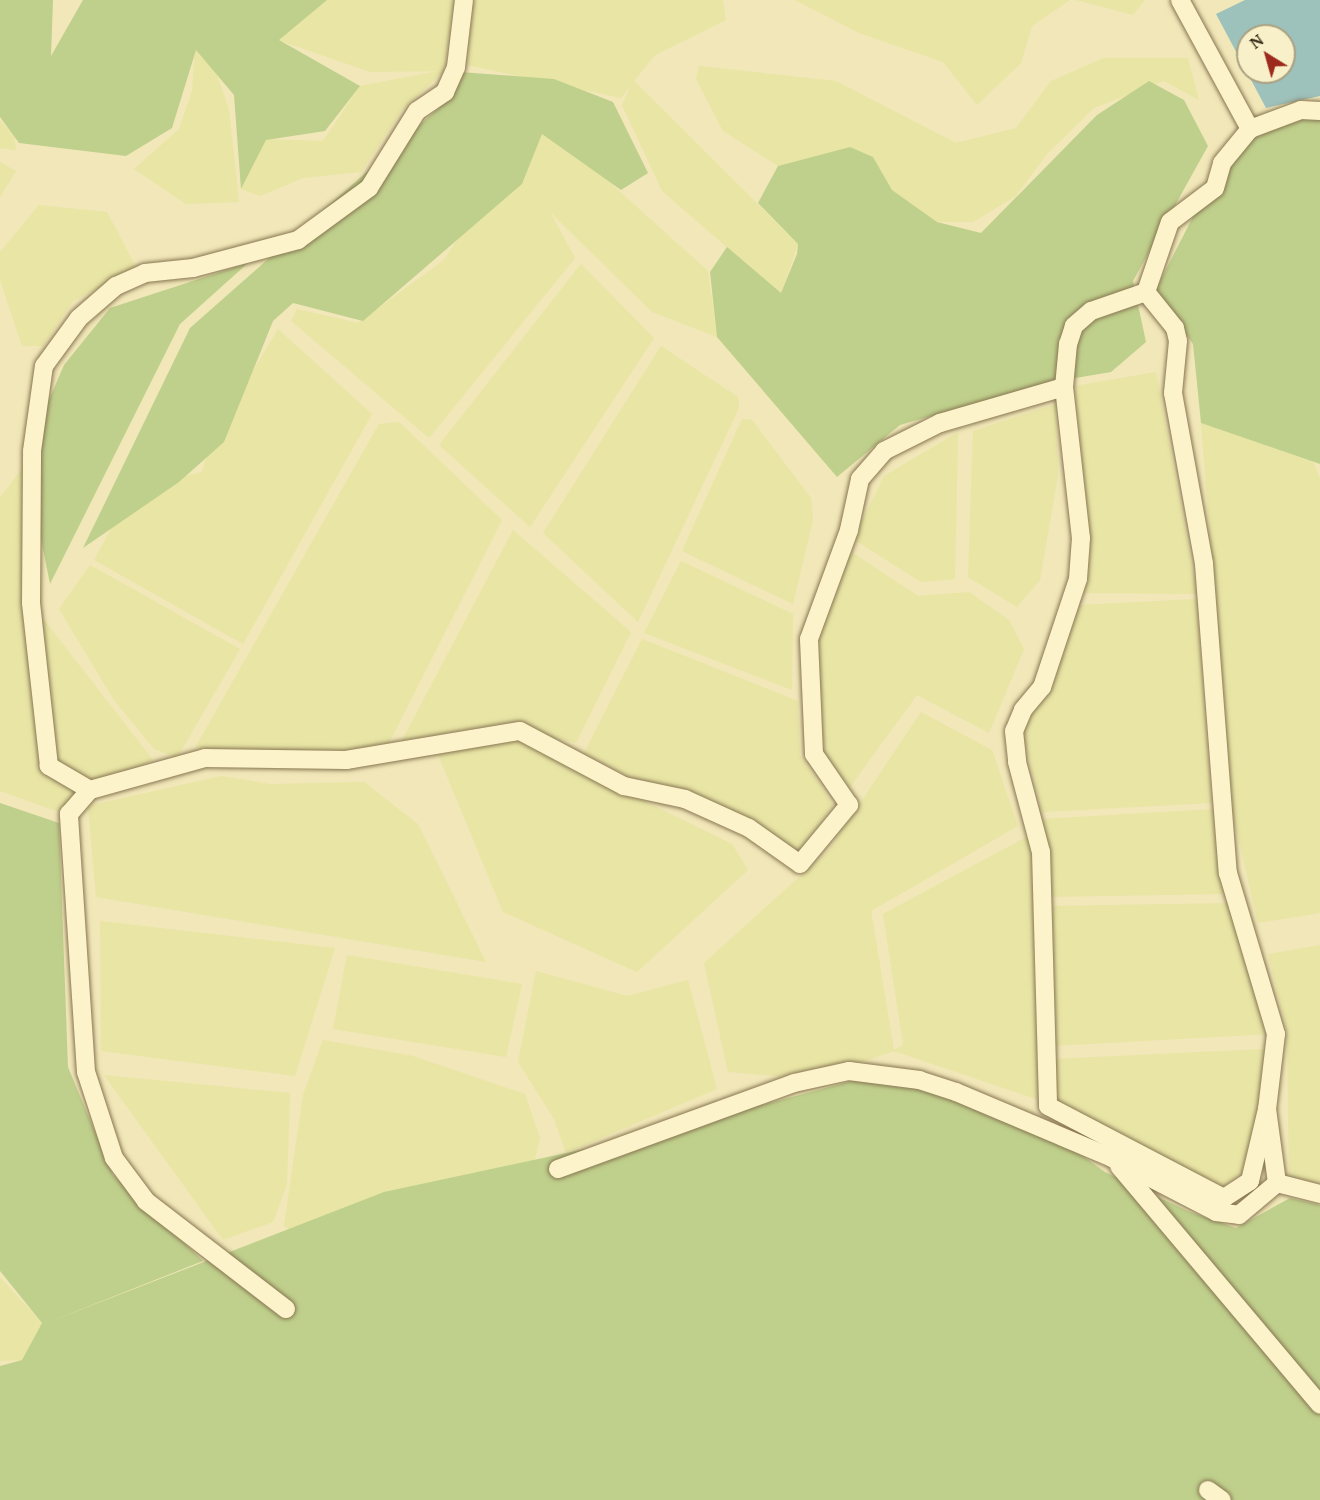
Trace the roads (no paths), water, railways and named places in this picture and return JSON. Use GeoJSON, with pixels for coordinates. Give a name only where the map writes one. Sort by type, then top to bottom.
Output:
{"type":"FeatureCollection","features":[{"type":"Feature","properties":{"kind":"street"},"geometry":{"type":"LineString","coordinates":[[90,790],[49,766],[32,603],[32,451],[44,366],[78,318],[116,286],[145,273],[193,268],[298,240],[369,188],[417,111],[445,92],[456,67],[464,0]]}},
{"type":"Feature","properties":{"kind":"street"},"geometry":{"type":"LineString","coordinates":[[1180,0],[1198,37],[1247,123]]}},
{"type":"Feature","properties":{"kind":"street"},"geometry":{"type":"LineString","coordinates":[[1146,292],[1170,222],[1215,188],[1222,163],[1247,123],[1301,110],[1320,111]]}},
{"type":"Feature","properties":{"kind":"street"},"geometry":{"type":"LineString","coordinates":[[1146,292],[1175,328],[1178,341],[1173,393],[1204,564],[1228,873],[1276,1034],[1267,1109],[1250,1181],[1224,1198],[1048,1106],[1041,852],[1017,762],[1014,731],[1023,710],[1042,687],[1078,579],[1081,538],[1064,387],[1074,326],[1091,311],[1146,292]]}},
{"type":"Feature","properties":{"kind":"street"},"geometry":{"type":"LineString","coordinates":[[286,1309],[146,1200],[114,1158],[86,1072],[79,997],[69,814],[90,790],[205,758],[346,760],[520,731],[624,786],[685,799],[749,828],[800,864],[849,805],[813,754],[809,639],[849,530],[860,479],[884,451],[940,423],[1064,387]]}},
{"type":"Feature","properties":{"kind":"street"},"geometry":{"type":"LineString","coordinates":[[558,1169],[794,1083],[849,1071],[920,1080],[1112,1158],[1216,1212],[1239,1215],[1277,1183]]}},
{"type":"Feature","properties":{"kind":"street"},"geometry":{"type":"LineString","coordinates":[[1267,1109],[1277,1183]]}},
{"type":"Feature","properties":{"kind":"street"},"geometry":{"type":"LineString","coordinates":[[1112,1158],[1320,1405]]}},
{"type":"Feature","properties":{"kind":"street"},"geometry":{"type":"LineString","coordinates":[[1277,1183],[1320,1194]]}},
{"type":"Feature","properties":{"kind":"water"},"geometry":{"type":"Polygon","coordinates":[[[1245,0],[1320,0],[1320,96],[1266,108],[1253,84],[1296,84],[1296,24],[1236,24],[1236,52],[1216,14],[1245,0]]]}}]}
